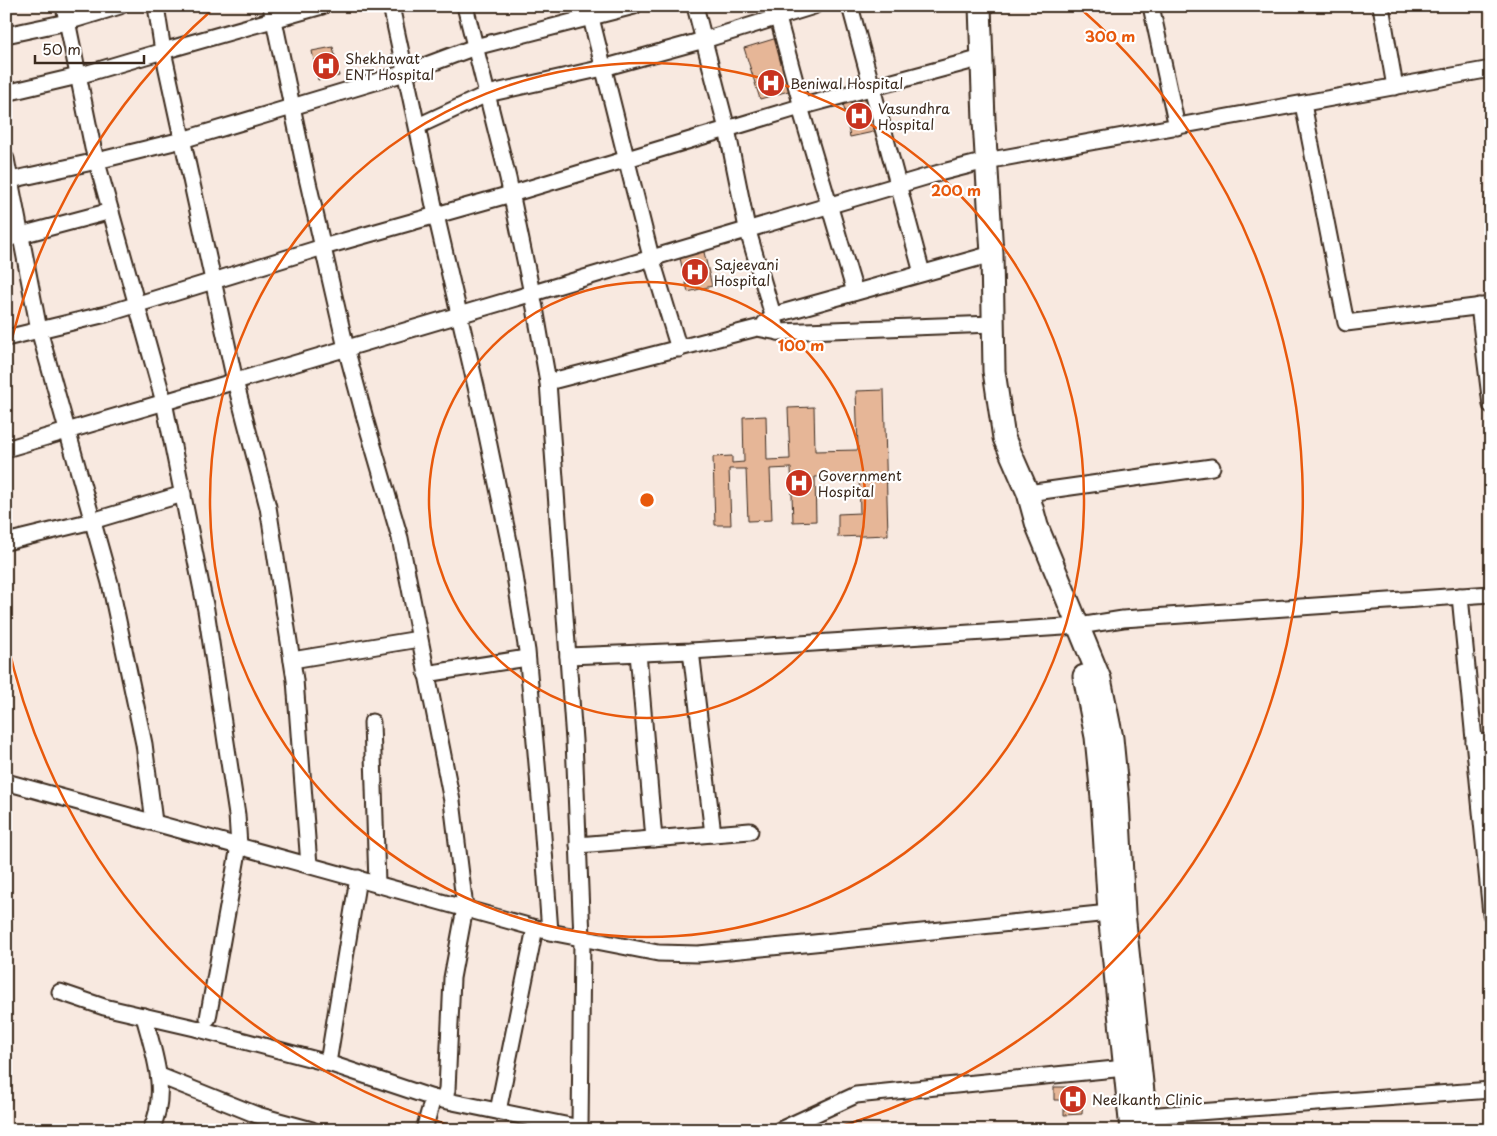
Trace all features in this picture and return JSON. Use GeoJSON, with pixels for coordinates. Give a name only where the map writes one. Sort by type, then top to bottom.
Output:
{"type":"FeatureCollection","features":[{"type":"Feature","properties":{"kind":"street"},"geometry":{"type":"LineString","coordinates":[[64,6],[96,161],[164,402],[206,610],[237,815],[239,846],[208,1018]]}},
{"type":"Feature","properties":{"kind":"street"},"geometry":{"type":"LineString","coordinates":[[6,35],[68,22],[120,6]]}},
{"type":"Feature","properties":{"kind":"street"},"geometry":{"type":"LineString","coordinates":[[156,6],[163,51],[234,381],[268,507],[295,680],[309,865]]}},
{"type":"Feature","properties":{"kind":"street"},"geometry":{"type":"LineString","coordinates":[[6,94],[78,76],[163,51],[272,14],[322,6]]}},
{"type":"Feature","properties":{"kind":"street"},"geometry":{"type":"LineString","coordinates":[[391,6],[458,315],[484,421],[511,552],[527,658],[541,809],[543,930],[498,1111]]}},
{"type":"Feature","properties":{"kind":"street"},"geometry":{"type":"LineString","coordinates":[[60,992],[104,1006],[328,1063],[438,1099],[584,1129],[582,938],[574,740],[548,382],[511,194],[465,6]]}},
{"type":"Feature","properties":{"kind":"street"},"geometry":{"type":"LineString","coordinates":[[8,180],[182,140],[405,73],[475,47],[589,12],[634,6]]}},
{"type":"Feature","properties":{"kind":"street"},"geometry":{"type":"LineString","coordinates":[[695,6],[727,129],[747,228],[778,332]]}},
{"type":"Feature","properties":{"kind":"street"},"geometry":{"type":"LineString","coordinates":[[418,126],[487,94],[603,68],[704,40],[777,11],[814,6]]}},
{"type":"Feature","properties":{"kind":"street"},"geometry":{"type":"LineString","coordinates":[[850,6],[922,273]]}},
{"type":"Feature","properties":{"kind":"street"},"geometry":{"type":"LineString","coordinates":[[980,6],[992,254],[994,372],[1004,438],[1028,493],[1037,526],[1100,680],[1112,738],[1141,1125]]}},
{"type":"Feature","properties":{"kind":"street"},"geometry":{"type":"LineString","coordinates":[[1151,6],[1177,127]]}},
{"type":"Feature","properties":{"kind":"street"},"geometry":{"type":"LineString","coordinates":[[1381,6],[1395,87]]}},
{"type":"Feature","properties":{"kind":"street"},"geometry":{"type":"LineString","coordinates":[[777,11],[801,106],[855,292]]}},
{"type":"Feature","properties":{"kind":"street"},"geometry":{"type":"LineString","coordinates":[[589,12],[651,257],[679,349]]}},
{"type":"Feature","properties":{"kind":"street"},"geometry":{"type":"LineString","coordinates":[[272,14],[346,348],[400,538],[452,801],[465,908],[452,978],[447,1090],[438,1099],[424,1130]]}},
{"type":"Feature","properties":{"kind":"street"},"geometry":{"type":"LineString","coordinates":[[6,338],[106,314],[323,247],[511,194],[801,106],[982,58]]}},
{"type":"Feature","properties":{"kind":"street"},"geometry":{"type":"LineString","coordinates":[[6,449],[747,228],[898,184],[986,161],[1491,69]]}},
{"type":"Feature","properties":{"kind":"street"},"geometry":{"type":"LineString","coordinates":[[1303,104],[1346,323],[1485,306],[1491,405]]}},
{"type":"Feature","properties":{"kind":"street"},"geometry":{"type":"LineString","coordinates":[[6,159],[14,237],[110,583],[144,744],[154,822]]}},
{"type":"Feature","properties":{"kind":"street"},"geometry":{"type":"LineString","coordinates":[[14,237],[110,211]]}},
{"type":"Feature","properties":{"kind":"street"},"geometry":{"type":"LineString","coordinates":[[548,382],[757,328],[778,314],[992,254]]}},
{"type":"Feature","properties":{"kind":"street"},"geometry":{"type":"LineString","coordinates":[[757,328],[778,332],[993,324]]}},
{"type":"Feature","properties":{"kind":"street"},"geometry":{"type":"LineString","coordinates":[[1028,493],[1212,467]]}},
{"type":"Feature","properties":{"kind":"street"},"geometry":{"type":"LineString","coordinates":[[6,542],[92,522],[183,494]]}},
{"type":"Feature","properties":{"kind":"street"},"geometry":{"type":"LineString","coordinates":[[568,656],[691,651],[1079,626],[1123,619],[1491,594]]}},
{"type":"Feature","properties":{"kind":"street"},"geometry":{"type":"LineString","coordinates":[[1460,596],[1491,914]]}},
{"type":"Feature","properties":{"kind":"street"},"geometry":{"type":"LineString","coordinates":[[1079,626],[1084,679],[1096,737],[1102,798],[1108,913],[1125,1068],[1141,1125]]}},
{"type":"Feature","properties":{"kind":"street"},"geometry":{"type":"LineString","coordinates":[[292,660],[419,638]]}},
{"type":"Feature","properties":{"kind":"street"},"geometry":{"type":"LineString","coordinates":[[691,651],[713,834]]}},
{"type":"Feature","properties":{"kind":"street"},"geometry":{"type":"LineString","coordinates":[[638,653],[654,839]]}},
{"type":"Feature","properties":{"kind":"street"},"geometry":{"type":"LineString","coordinates":[[426,674],[527,658]]}},
{"type":"Feature","properties":{"kind":"street"},"geometry":{"type":"LineString","coordinates":[[372,722],[377,884]]}},
{"type":"Feature","properties":{"kind":"street"},"geometry":{"type":"LineString","coordinates":[[1474,743],[1491,742]]}},
{"type":"Feature","properties":{"kind":"street"},"geometry":{"type":"LineString","coordinates":[[6,782],[543,930],[658,953],[698,954],[1108,913]]}},
{"type":"Feature","properties":{"kind":"street"},"geometry":{"type":"LineString","coordinates":[[578,845],[750,831]]}},
{"type":"Feature","properties":{"kind":"street"},"geometry":{"type":"LineString","coordinates":[[328,1063],[358,878]]}},
{"type":"Feature","properties":{"kind":"street"},"geometry":{"type":"LineString","coordinates":[[144,1016],[160,1076],[160,1098],[157,1118],[151,1130]]}},
{"type":"Feature","properties":{"kind":"street"},"geometry":{"type":"LineString","coordinates":[[780,1130],[856,1095],[1125,1068]]}},
{"type":"Feature","properties":{"kind":"street"},"geometry":{"type":"LineString","coordinates":[[160,1076],[257,1115],[312,1130]]}},
{"type":"Feature","properties":{"kind":"street"},"geometry":{"type":"LineString","coordinates":[[1141,1125],[1491,1090]]}},
{"type":"Feature","properties":{"kind":"building"},"geometry":{"type":"Polygon","coordinates":[[[777,38],[792,90],[760,99],[744,48],[777,38]]]}},
{"type":"Feature","properties":{"kind":"building"},"geometry":{"type":"Polygon","coordinates":[[[333,47],[339,76],[318,80],[312,51],[333,47]]]}},
{"type":"Feature","properties":{"kind":"building"},"geometry":{"type":"Polygon","coordinates":[[[871,97],[878,131],[850,137],[843,103],[871,97]]]}},
{"type":"Feature","properties":{"kind":"building"},"geometry":{"type":"Polygon","coordinates":[[[703,248],[712,286],[688,292],[679,254],[703,248]]]}},
{"type":"Feature","properties":{"kind":"building"},"geometry":{"type":"Polygon","coordinates":[[[884,390],[888,535],[838,537],[838,514],[860,513],[859,475],[815,477],[816,521],[793,522],[791,468],[770,469],[772,520],[748,521],[746,469],[729,469],[731,525],[715,525],[713,457],[732,456],[732,463],[744,462],[743,417],[766,416],[767,460],[790,459],[788,408],[814,407],[815,451],[858,450],[856,391],[884,390]]]}},
{"type":"Feature","properties":{"kind":"building"},"geometry":{"type":"Polygon","coordinates":[[[1054,1087],[1076,1087],[1083,1095],[1082,1114],[1064,1115],[1064,1100],[1054,1100],[1054,1087]]]}},
{"type":"Feature","properties":{"kind":"place","name":"Shekhawat ENT Hospital"},"geometry":{"type":"Point","coordinates":[326,66]}},
{"type":"Feature","properties":{"kind":"place","name":"Beniwal Hospital"},"geometry":{"type":"Point","coordinates":[771,83]}},
{"type":"Feature","properties":{"kind":"place","name":"Vasundhra Hospital"},"geometry":{"type":"Point","coordinates":[859,116]}},
{"type":"Feature","properties":{"kind":"place","name":"Sajeevani Hospital"},"geometry":{"type":"Point","coordinates":[695,272]}},
{"type":"Feature","properties":{"kind":"place","name":"Government Hospital"},"geometry":{"type":"Point","coordinates":[799,483]}},
{"type":"Feature","properties":{"kind":"place","name":"Neelkanth Clinic"},"geometry":{"type":"Point","coordinates":[1073,1099]}}]}
